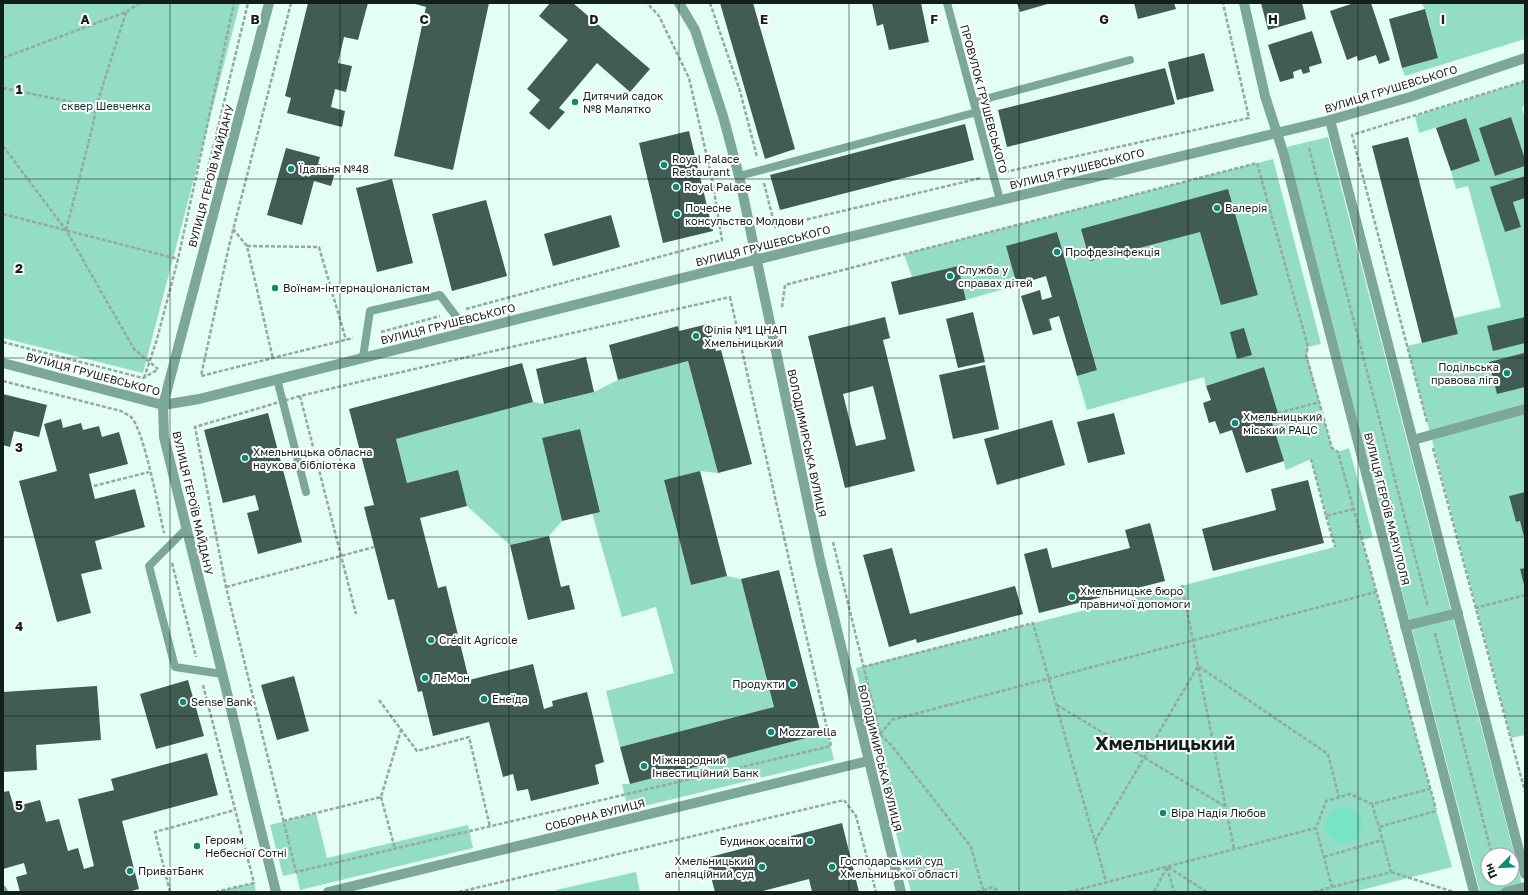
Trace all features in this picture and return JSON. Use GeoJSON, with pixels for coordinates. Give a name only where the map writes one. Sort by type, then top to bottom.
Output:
{"type":"FeatureCollection","features":[{"type":"Feature","properties":{"kind":"street","name":"ВУЛИЦЯ ГЕРОЇВ МАЙДАНУ"},"geometry":{"type":"LineString","coordinates":[[269,3],[163,405],[164,437],[276,892]]}},
{"type":"Feature","properties":{"kind":"street","name":"ВОЛОДИМИРСЬКА ВУЛИЦЯ"},"geometry":{"type":"LineString","coordinates":[[679,3],[695,30],[723,116],[739,176],[820,560],[901,892]]}},
{"type":"Feature","properties":{"kind":"street","name":"ВУЛИЦЯ ГЕРОЇВ МАРІУПОЛЯ"},"geometry":{"type":"LineString","coordinates":[[1244,3],[1265,96],[1277,133],[1474,892]]}},
{"type":"Feature","properties":{"kind":"street","name":"ВУЛИЦЯ ГРУШЕВСЬКОГО"},"geometry":{"type":"LineString","coordinates":[[3,363],[163,405],[199,399],[467,331],[1330,120],[1410,97],[1525,58]]}},
{"type":"Feature","properties":{"kind":"street"},"geometry":{"type":"LineString","coordinates":[[1330,120],[1525,874]]}},
{"type":"Feature","properties":{"kind":"street"},"geometry":{"type":"LineString","coordinates":[[1413,440],[1525,410]]}},
{"type":"Feature","properties":{"kind":"street"},"geometry":{"type":"LineString","coordinates":[[1405,626],[1458,613]]}},
{"type":"Feature","properties":{"kind":"street","name":"СОБОРНА ВУЛИЦЯ"},"geometry":{"type":"LineString","coordinates":[[328,892],[868,761]]}},
{"type":"Feature","properties":{"kind":"street"},"geometry":{"type":"LineString","coordinates":[[1506,892],[1525,887]]}},
{"type":"Feature","properties":{"kind":"lane","name":"ПРОВУЛОК ГРУШЕВСЬКОГО"},"geometry":{"type":"LineString","coordinates":[[947,3],[1000,200]]}},
{"type":"Feature","properties":{"kind":"lane"},"geometry":{"type":"LineString","coordinates":[[974,102],[1130,60]]}},
{"type":"Feature","properties":{"kind":"lane"},"geometry":{"type":"LineString","coordinates":[[739,176],[977,112]]}},
{"type":"Feature","properties":{"kind":"lane"},"geometry":{"type":"LineString","coordinates":[[363,357],[370,311],[440,295],[467,331]]}},
{"type":"Feature","properties":{"kind":"lane"},"geometry":{"type":"LineString","coordinates":[[277,379],[306,492]]}},
{"type":"Feature","properties":{"kind":"lane"},"geometry":{"type":"LineString","coordinates":[[186,529],[149,566],[175,667],[222,674]]}},
{"type":"Feature","properties":{"kind":"path"},"geometry":{"type":"LineString","coordinates":[[3,58],[126,12],[140,3]]}},
{"type":"Feature","properties":{"kind":"path"},"geometry":{"type":"LineString","coordinates":[[143,378],[150,362],[178,259],[234,3]]}},
{"type":"Feature","properties":{"kind":"path"},"geometry":{"type":"LineString","coordinates":[[201,196],[248,3]]}},
{"type":"Feature","properties":{"kind":"path"},"geometry":{"type":"LineString","coordinates":[[202,376],[233,228],[291,3]]}},
{"type":"Feature","properties":{"kind":"path"},"geometry":{"type":"LineString","coordinates":[[647,3],[660,16],[689,78],[712,179],[722,240]]}},
{"type":"Feature","properties":{"kind":"path"},"geometry":{"type":"LineString","coordinates":[[710,3],[740,91],[775,227],[994,175],[1249,118],[1223,3]]}},
{"type":"Feature","properties":{"kind":"path"},"geometry":{"type":"LineString","coordinates":[[66,230],[96,107],[126,12]]}},
{"type":"Feature","properties":{"kind":"path"},"geometry":{"type":"LineString","coordinates":[[1525,81],[1352,135],[1475,608],[1525,792]]}},
{"type":"Feature","properties":{"kind":"path"},"geometry":{"type":"LineString","coordinates":[[3,88],[96,107]]}},
{"type":"Feature","properties":{"kind":"path"},"geometry":{"type":"LineString","coordinates":[[3,146],[66,230],[134,349],[158,370]]}},
{"type":"Feature","properties":{"kind":"path"},"geometry":{"type":"LineString","coordinates":[[1309,148],[1490,847]]}},
{"type":"Feature","properties":{"kind":"path"},"geometry":{"type":"LineString","coordinates":[[782,312],[785,285],[1257,163],[1308,348],[1306,355],[1332,448],[1338,452],[1438,818]]}},
{"type":"Feature","properties":{"kind":"path"},"geometry":{"type":"LineString","coordinates":[[3,214],[178,259]]}},
{"type":"Feature","properties":{"kind":"path"},"geometry":{"type":"LineString","coordinates":[[233,228],[247,246],[272,359]]}},
{"type":"Feature","properties":{"kind":"path"},"geometry":{"type":"LineString","coordinates":[[247,246],[320,247],[346,340]]}},
{"type":"Feature","properties":{"kind":"path"},"geometry":{"type":"LineString","coordinates":[[730,297],[831,746],[296,872],[226,587],[195,427],[283,401],[730,297]]}},
{"type":"Feature","properties":{"kind":"path"},"geometry":{"type":"LineString","coordinates":[[3,342],[143,378],[158,370],[160,363]]}},
{"type":"Feature","properties":{"kind":"path"},"geometry":{"type":"LineString","coordinates":[[3,381],[121,411],[131,417],[137,426],[143,443],[168,548],[254,883],[215,892]]}},
{"type":"Feature","properties":{"kind":"path"},"geometry":{"type":"LineString","coordinates":[[300,396],[356,614]]}},
{"type":"Feature","properties":{"kind":"path"},"geometry":{"type":"LineString","coordinates":[[1278,413],[1320,402]]}},
{"type":"Feature","properties":{"kind":"path"},"geometry":{"type":"LineString","coordinates":[[1311,459],[1335,547]]}},
{"type":"Feature","properties":{"kind":"path"},"geometry":{"type":"LineString","coordinates":[[94,486],[149,472]]}},
{"type":"Feature","properties":{"kind":"path"},"geometry":{"type":"LineString","coordinates":[[1326,516],[1354,509]]}},
{"type":"Feature","properties":{"kind":"path"},"geometry":{"type":"LineString","coordinates":[[831,535],[880,734],[892,746],[971,847],[983,890]]}},
{"type":"Feature","properties":{"kind":"path"},"geometry":{"type":"LineString","coordinates":[[226,587],[374,547]]}},
{"type":"Feature","properties":{"kind":"path"},"geometry":{"type":"LineString","coordinates":[[1182,585],[1234,849]]}},
{"type":"Feature","properties":{"kind":"path"},"geometry":{"type":"LineString","coordinates":[[880,734],[892,720],[1376,592]]}},
{"type":"Feature","properties":{"kind":"path"},"geometry":{"type":"LineString","coordinates":[[1475,608],[1525,595]]}},
{"type":"Feature","properties":{"kind":"path"},"geometry":{"type":"LineString","coordinates":[[863,667],[1033,623],[1106,881]]}},
{"type":"Feature","properties":{"kind":"path"},"geometry":{"type":"LineString","coordinates":[[1095,841],[1198,666]]}},
{"type":"Feature","properties":{"kind":"path"},"geometry":{"type":"LineString","coordinates":[[1198,666],[1328,754],[1340,798]]}},
{"type":"Feature","properties":{"kind":"path"},"geometry":{"type":"LineString","coordinates":[[379,700],[417,751],[469,738],[490,827]]}},
{"type":"Feature","properties":{"kind":"path"},"geometry":{"type":"LineString","coordinates":[[1056,705],[1226,808]]}},
{"type":"Feature","properties":{"kind":"path"},"geometry":{"type":"LineString","coordinates":[[395,849],[382,797],[401,730]]}},
{"type":"Feature","properties":{"kind":"path"},"geometry":{"type":"LineString","coordinates":[[1332,887],[1316,828],[1326,801],[1350,794],[1372,804],[1430,789]]}},
{"type":"Feature","properties":{"kind":"path"},"geometry":{"type":"LineString","coordinates":[[283,821],[382,797]]}},
{"type":"Feature","properties":{"kind":"path"},"geometry":{"type":"LineString","coordinates":[[459,892],[844,800],[856,816],[876,892]]}},
{"type":"Feature","properties":{"kind":"path"},"geometry":{"type":"LineString","coordinates":[[1372,804],[1391,872]]}},
{"type":"Feature","properties":{"kind":"path"},"geometry":{"type":"LineString","coordinates":[[170,892],[155,832],[235,810]]}},
{"type":"Feature","properties":{"kind":"path"},"geometry":{"type":"LineString","coordinates":[[1379,827],[1436,811]]}},
{"type":"Feature","properties":{"kind":"path"},"geometry":{"type":"LineString","coordinates":[[1069,892],[1106,881],[1316,828]]}},
{"type":"Feature","properties":{"kind":"path"},"geometry":{"type":"LineString","coordinates":[[1324,857],[1382,840]]}},
{"type":"Feature","properties":{"kind":"path"},"geometry":{"type":"LineString","coordinates":[[1154,892],[1167,866]]}},
{"type":"Feature","properties":{"kind":"path"},"geometry":{"type":"LineString","coordinates":[[1167,866],[1174,892]]}},
{"type":"Feature","properties":{"kind":"path"},"geometry":{"type":"LineString","coordinates":[[1167,866],[1207,892]]}},
{"type":"Feature","properties":{"kind":"path"},"geometry":{"type":"LineString","coordinates":[[1314,892],[1391,872],[1454,892]]}},
{"type":"Feature","properties":{"kind":"path"},"geometry":{"type":"LineString","coordinates":[[977,892],[993,887],[999,892]]}},
{"type":"Feature","properties":{"kind":"green space","name":"сквер Шевченка"},"geometry":{"type":"Polygon","coordinates":[[[3,3],[240,3],[143,373],[3,338],[3,3]]]}},
{"type":"Feature","properties":{"kind":"green space"},"geometry":{"type":"Polygon","coordinates":[[[1421,3],[1525,3],[1525,39],[1405,76],[1402,68],[1438,58],[1425,9],[1421,3]]]}},
{"type":"Feature","properties":{"kind":"green space"},"geometry":{"type":"Polygon","coordinates":[[[1525,81],[1525,106],[1522,107],[1525,119],[1525,159],[1511,117],[1479,128],[1495,176],[1525,166],[1525,176],[1491,187],[1505,232],[1521,227],[1513,202],[1525,198],[1525,492],[1509,496],[1516,522],[1520,521],[1525,539],[1525,568],[1520,570],[1525,587],[1525,735],[1511,738],[1407,346],[1458,334],[1454,318],[1501,307],[1468,186],[1456,189],[1451,171],[1480,161],[1466,118],[1419,133],[1415,116],[1525,81]]]}},
{"type":"Feature","properties":{"kind":"green space"},"geometry":{"type":"Polygon","coordinates":[[[1328,137],[1512,847],[1480,847],[1480,887],[1520,887],[1520,877],[1524,892],[1480,892],[1287,147],[1328,137]]]}},
{"type":"Feature","properties":{"kind":"green space"},"geometry":{"type":"Polygon","coordinates":[[[1273,159],[1321,344],[1308,347],[1307,355],[1332,448],[1338,452],[1349,448],[1373,537],[1362,540],[1452,867],[1353,892],[911,892],[875,751],[856,668],[1335,547],[1311,459],[1286,470],[1270,416],[1278,413],[1264,367],[1206,386],[1204,377],[1087,410],[1077,376],[1097,369],[1057,232],[1007,246],[1017,285],[966,300],[958,266],[912,277],[904,254],[1273,159]]]}},
{"type":"Feature","properties":{"kind":"green space"},"geometry":{"type":"Polygon","coordinates":[[[688,361],[718,473],[700,471],[664,480],[691,585],[727,576],[741,579],[774,707],[620,747],[606,691],[674,673],[656,607],[622,617],[592,513],[600,511],[580,429],[542,438],[562,521],[549,536],[510,545],[467,506],[457,470],[407,483],[396,439],[533,402],[545,404],[594,392],[618,380],[688,361]]]}},
{"type":"Feature","properties":{"kind":"green space"},"geometry":{"type":"Polygon","coordinates":[[[827,732],[834,760],[628,810],[622,784],[630,784],[827,732]]]}},
{"type":"Feature","properties":{"kind":"green space"},"geometry":{"type":"Polygon","coordinates":[[[316,813],[327,858],[468,825],[473,848],[300,890],[296,873],[283,876],[270,825],[316,813]]]}},
{"type":"Feature","properties":{"kind":"green space"},"geometry":{"type":"Polygon","coordinates":[[[636,872],[640,892],[557,892],[556,890],[636,872]]]}},
{"type":"Feature","properties":{"kind":"green space"},"geometry":{"type":"Polygon","coordinates":[[[254,883],[256,892],[215,892],[254,883]]]}},
{"type":"Feature","properties":{"kind":"shaded area"},"geometry":{"type":"Polygon","coordinates":[[[1348,807],[1357,812],[1361,818],[1361,832],[1357,838],[1348,843],[1340,843],[1331,838],[1327,832],[1326,821],[1331,812],[1337,808],[1348,807]]]}},
{"type":"Feature","properties":{"kind":"building"},"geometry":{"type":"Polygon","coordinates":[[[308,3],[368,3],[358,40],[344,37],[338,63],[352,66],[346,92],[335,89],[331,107],[345,111],[342,127],[287,113],[291,98],[285,96],[308,3]]]}},
{"type":"Feature","properties":{"kind":"building"},"geometry":{"type":"Polygon","coordinates":[[[412,3],[489,3],[453,170],[394,156],[426,7],[412,3]]]}},
{"type":"Feature","properties":{"kind":"building"},"geometry":{"type":"Polygon","coordinates":[[[550,3],[573,3],[650,69],[630,92],[597,63],[559,108],[565,112],[549,130],[529,113],[540,100],[527,89],[568,40],[539,16],[550,3]]]}},
{"type":"Feature","properties":{"kind":"building"},"geometry":{"type":"Polygon","coordinates":[[[720,3],[753,3],[795,149],[765,159],[720,3]]]}},
{"type":"Feature","properties":{"kind":"building"},"geometry":{"type":"Polygon","coordinates":[[[872,3],[921,3],[929,42],[889,50],[883,24],[877,26],[872,3]]]}},
{"type":"Feature","properties":{"kind":"building"},"geometry":{"type":"Polygon","coordinates":[[[1017,3],[1051,3],[1020,12],[1017,3]]]}},
{"type":"Feature","properties":{"kind":"building"},"geometry":{"type":"Polygon","coordinates":[[[1134,3],[1174,3],[1176,9],[1138,19],[1134,3]]]}},
{"type":"Feature","properties":{"kind":"building"},"geometry":{"type":"Polygon","coordinates":[[[1261,3],[1302,3],[1306,19],[1268,30],[1261,3]]]}},
{"type":"Feature","properties":{"kind":"building"},"geometry":{"type":"Polygon","coordinates":[[[1354,3],[1371,3],[1390,60],[1379,64],[1376,55],[1358,61],[1357,56],[1347,60],[1330,11],[1354,3]]]}},
{"type":"Feature","properties":{"kind":"building"},"geometry":{"type":"Polygon","coordinates":[[[1425,9],[1438,58],[1402,68],[1389,19],[1425,9]]]}},
{"type":"Feature","properties":{"kind":"building"},"geometry":{"type":"Polygon","coordinates":[[[1312,31],[1322,63],[1309,67],[1310,72],[1303,74],[1301,69],[1293,72],[1294,78],[1280,82],[1268,45],[1312,31]]]}},
{"type":"Feature","properties":{"kind":"building"},"geometry":{"type":"Polygon","coordinates":[[[1204,53],[1214,91],[1177,100],[1168,62],[1204,53]]]}},
{"type":"Feature","properties":{"kind":"building"},"geometry":{"type":"Polygon","coordinates":[[[1165,68],[1175,104],[1007,147],[998,110],[1165,68]]]}},
{"type":"Feature","properties":{"kind":"building"},"geometry":{"type":"Polygon","coordinates":[[[1511,117],[1525,159],[1525,166],[1495,176],[1479,128],[1511,117]]]}},
{"type":"Feature","properties":{"kind":"building"},"geometry":{"type":"Polygon","coordinates":[[[1466,118],[1480,161],[1451,171],[1436,128],[1466,118]]]}},
{"type":"Feature","properties":{"kind":"building"},"geometry":{"type":"Polygon","coordinates":[[[965,124],[974,160],[780,210],[770,175],[965,124]]]}},
{"type":"Feature","properties":{"kind":"building","name":"Royal Palace"},"geometry":{"type":"Polygon","coordinates":[[[689,131],[713,231],[663,243],[639,143],[689,131]]]}},
{"type":"Feature","properties":{"kind":"building"},"geometry":{"type":"Polygon","coordinates":[[[1408,137],[1458,334],[1422,343],[1372,146],[1408,137]]]}},
{"type":"Feature","properties":{"kind":"building"},"geometry":{"type":"Polygon","coordinates":[[[286,148],[320,157],[318,164],[336,169],[331,186],[314,181],[302,225],[267,215],[286,148]]]}},
{"type":"Feature","properties":{"kind":"building"},"geometry":{"type":"Polygon","coordinates":[[[1525,176],[1525,198],[1513,202],[1521,227],[1505,232],[1490,187],[1525,176]]]}},
{"type":"Feature","properties":{"kind":"building"},"geometry":{"type":"Polygon","coordinates":[[[392,179],[413,263],[377,272],[356,188],[392,179]]]}},
{"type":"Feature","properties":{"kind":"building"},"geometry":{"type":"Polygon","coordinates":[[[1228,189],[1258,295],[1221,305],[1200,232],[1090,261],[1081,229],[1228,189]]]}},
{"type":"Feature","properties":{"kind":"building"},"geometry":{"type":"Polygon","coordinates":[[[486,200],[507,276],[452,291],[432,214],[486,200]]]}},
{"type":"Feature","properties":{"kind":"building"},"geometry":{"type":"Polygon","coordinates":[[[611,215],[620,247],[553,266],[544,234],[611,215]]]}},
{"type":"Feature","properties":{"kind":"building"},"geometry":{"type":"Polygon","coordinates":[[[1057,232],[1097,370],[1077,376],[1059,316],[1049,319],[1052,330],[1033,335],[1021,296],[1040,290],[1042,300],[1052,297],[1046,276],[1017,285],[1006,246],[1057,232]]]}},
{"type":"Feature","properties":{"kind":"building"},"geometry":{"type":"Polygon","coordinates":[[[958,266],[966,300],[899,315],[891,282],[958,266]]]}},
{"type":"Feature","properties":{"kind":"building"},"geometry":{"type":"Polygon","coordinates":[[[973,312],[985,362],[958,368],[946,319],[973,312]]]}},
{"type":"Feature","properties":{"kind":"building"},"geometry":{"type":"Polygon","coordinates":[[[885,317],[890,338],[883,340],[915,471],[845,488],[808,336],[885,317]],[[873,386],[843,394],[856,446],[886,439],[873,386]]]}},
{"type":"Feature","properties":{"kind":"building"},"geometry":{"type":"Polygon","coordinates":[[[1525,317],[1525,343],[1493,351],[1487,326],[1525,317]]]}},
{"type":"Feature","properties":{"kind":"building"},"geometry":{"type":"Polygon","coordinates":[[[708,324],[716,351],[721,350],[752,464],[718,473],[688,361],[618,380],[609,345],[678,326],[679,331],[708,324]]]}},
{"type":"Feature","properties":{"kind":"building"},"geometry":{"type":"Polygon","coordinates":[[[1244,328],[1252,355],[1237,359],[1230,332],[1244,328]]]}},
{"type":"Feature","properties":{"kind":"building"},"geometry":{"type":"Polygon","coordinates":[[[1524,353],[1525,387],[1497,394],[1489,362],[1524,353]]]}},
{"type":"Feature","properties":{"kind":"building"},"geometry":{"type":"Polygon","coordinates":[[[586,357],[594,392],[544,404],[536,369],[586,357]]]}},
{"type":"Feature","properties":{"kind":"building"},"geometry":{"type":"Polygon","coordinates":[[[522,363],[533,402],[396,439],[407,483],[458,470],[467,506],[420,518],[438,588],[446,586],[469,680],[533,664],[544,709],[553,706],[552,701],[587,692],[604,762],[595,765],[599,784],[531,801],[528,789],[517,791],[513,774],[503,777],[489,722],[433,736],[422,691],[418,692],[394,599],[388,600],[364,507],[374,505],[349,409],[522,363]]]}},
{"type":"Feature","properties":{"kind":"building"},"geometry":{"type":"Polygon","coordinates":[[[985,365],[999,429],[953,439],[939,375],[985,365]]]}},
{"type":"Feature","properties":{"kind":"building"},"geometry":{"type":"Polygon","coordinates":[[[1264,367],[1278,413],[1270,416],[1284,461],[1246,473],[1232,430],[1220,434],[1215,421],[1209,423],[1203,403],[1211,400],[1206,386],[1264,367]]]}},
{"type":"Feature","properties":{"kind":"building"},"geometry":{"type":"Polygon","coordinates":[[[3,394],[47,405],[39,437],[14,431],[10,447],[3,445],[3,394]]]}},
{"type":"Feature","properties":{"kind":"building"},"geometry":{"type":"Polygon","coordinates":[[[268,413],[302,542],[258,554],[247,513],[259,510],[255,495],[223,503],[204,430],[268,413]]]}},
{"type":"Feature","properties":{"kind":"building"},"geometry":{"type":"Polygon","coordinates":[[[1114,413],[1125,454],[1088,463],[1077,422],[1114,413]]]}},
{"type":"Feature","properties":{"kind":"building"},"geometry":{"type":"Polygon","coordinates":[[[61,419],[63,428],[81,423],[83,430],[99,426],[102,437],[119,432],[128,464],[89,474],[95,499],[135,489],[145,527],[95,541],[102,569],[81,574],[91,613],[57,622],[19,481],[57,471],[44,424],[61,419]]]}},
{"type":"Feature","properties":{"kind":"building"},"geometry":{"type":"Polygon","coordinates":[[[1052,420],[1065,465],[997,485],[984,439],[1052,420]]]}},
{"type":"Feature","properties":{"kind":"building"},"geometry":{"type":"Polygon","coordinates":[[[580,429],[600,512],[562,521],[542,438],[580,429]]]}},
{"type":"Feature","properties":{"kind":"building"},"geometry":{"type":"Polygon","coordinates":[[[700,471],[727,576],[691,585],[664,480],[700,471]]]}},
{"type":"Feature","properties":{"kind":"building"},"geometry":{"type":"Polygon","coordinates":[[[1308,480],[1324,543],[1213,571],[1202,529],[1276,510],[1271,489],[1308,480]]]}},
{"type":"Feature","properties":{"kind":"building"},"geometry":{"type":"Polygon","coordinates":[[[1525,492],[1524,537],[1520,521],[1516,522],[1509,496],[1525,492]]]}},
{"type":"Feature","properties":{"kind":"building"},"geometry":{"type":"Polygon","coordinates":[[[1150,523],[1165,581],[1039,613],[1024,554],[1047,548],[1052,568],[1130,548],[1125,530],[1150,523]]]}},
{"type":"Feature","properties":{"kind":"building"},"geometry":{"type":"Polygon","coordinates":[[[549,536],[561,587],[569,585],[575,609],[528,620],[510,545],[549,536]]]}},
{"type":"Feature","properties":{"kind":"building"},"geometry":{"type":"Polygon","coordinates":[[[892,548],[910,614],[1015,586],[1023,614],[917,643],[916,639],[889,647],[863,555],[892,548]]]}},
{"type":"Feature","properties":{"kind":"building"},"geometry":{"type":"Polygon","coordinates":[[[1525,568],[1525,585],[1524,585],[1520,569],[1525,568]]]}},
{"type":"Feature","properties":{"kind":"building"},"geometry":{"type":"Polygon","coordinates":[[[779,570],[821,734],[630,784],[620,747],[774,707],[741,579],[779,570]]]}},
{"type":"Feature","properties":{"kind":"building"},"geometry":{"type":"Polygon","coordinates":[[[294,676],[309,731],[277,740],[261,685],[294,676]]]}},
{"type":"Feature","properties":{"kind":"building"},"geometry":{"type":"Polygon","coordinates":[[[188,680],[204,736],[156,749],[140,694],[188,680]]]}},
{"type":"Feature","properties":{"kind":"building"},"geometry":{"type":"Polygon","coordinates":[[[97,686],[101,740],[36,745],[37,770],[3,772],[3,692],[97,686]]]}},
{"type":"Feature","properties":{"kind":"building"},"geometry":{"type":"Polygon","coordinates":[[[207,753],[218,795],[122,821],[139,889],[128,892],[20,892],[16,877],[27,874],[24,863],[3,869],[3,792],[9,791],[14,807],[40,800],[46,822],[59,819],[68,851],[78,848],[84,869],[94,866],[78,799],[114,790],[111,779],[207,753]]]}},
{"type":"Feature","properties":{"kind":"building","name":"Будинок освіти"},"geometry":{"type":"Polygon","coordinates":[[[842,823],[859,892],[812,892],[809,879],[759,892],[715,892],[706,858],[842,823]]]}},
{"type":"Feature","properties":{"kind":"place","name":"Дитячий садок №8 Малятко"},"geometry":{"type":"Point","coordinates":[575,102]}},
{"type":"Feature","properties":{"kind":"place","name":"Royal Palace Restaurant"},"geometry":{"type":"Point","coordinates":[664,165]}},
{"type":"Feature","properties":{"kind":"place","name":"Їдальня №48"},"geometry":{"type":"Point","coordinates":[291,169]}},
{"type":"Feature","properties":{"kind":"place","name":"Royal Palace"},"geometry":{"type":"Point","coordinates":[676,187]}},
{"type":"Feature","properties":{"kind":"place","name":"Валерія"},"geometry":{"type":"Point","coordinates":[1217,208]}},
{"type":"Feature","properties":{"kind":"place","name":"Почесне консульство Молдови"},"geometry":{"type":"Point","coordinates":[677,214]}},
{"type":"Feature","properties":{"kind":"place","name":"Профдезінфекція"},"geometry":{"type":"Point","coordinates":[1057,252]}},
{"type":"Feature","properties":{"kind":"place","name":"Служба у справах дітей"},"geometry":{"type":"Point","coordinates":[950,276]}},
{"type":"Feature","properties":{"kind":"place","name":"Воїнам-інтернаціоналістам"},"geometry":{"type":"Point","coordinates":[275,288]}},
{"type":"Feature","properties":{"kind":"place","name":"Філія №1 ЦНАП Хмельницький"},"geometry":{"type":"Point","coordinates":[696,336]}},
{"type":"Feature","properties":{"kind":"place","name":"Подільська правова ліга"},"geometry":{"type":"Point","coordinates":[1507,373]}},
{"type":"Feature","properties":{"kind":"place","name":"Хмельницький міський РАЦС"},"geometry":{"type":"Point","coordinates":[1235,423]}},
{"type":"Feature","properties":{"kind":"place","name":"Хмельницька обласна наукова бібліотека"},"geometry":{"type":"Point","coordinates":[245,458]}},
{"type":"Feature","properties":{"kind":"place","name":"Хмельницьке бюро правничої допомоги"},"geometry":{"type":"Point","coordinates":[1072,597]}},
{"type":"Feature","properties":{"kind":"place","name":"Crédit Agricole"},"geometry":{"type":"Point","coordinates":[431,640]}},
{"type":"Feature","properties":{"kind":"place","name":"ЛеМон"},"geometry":{"type":"Point","coordinates":[425,678]}},
{"type":"Feature","properties":{"kind":"place","name":"Продукти"},"geometry":{"type":"Point","coordinates":[793,684]}},
{"type":"Feature","properties":{"kind":"place","name":"Енеїда"},"geometry":{"type":"Point","coordinates":[484,699]}},
{"type":"Feature","properties":{"kind":"place","name":"Sense Bank"},"geometry":{"type":"Point","coordinates":[183,702]}},
{"type":"Feature","properties":{"kind":"place","name":"Mozzarella"},"geometry":{"type":"Point","coordinates":[771,732]}},
{"type":"Feature","properties":{"kind":"place","name":"Міжнародний Інвестиційний Банк"},"geometry":{"type":"Point","coordinates":[644,766]}},
{"type":"Feature","properties":{"kind":"place","name":"Віра Надія Любов"},"geometry":{"type":"Point","coordinates":[1163,813]}},
{"type":"Feature","properties":{"kind":"place","name":"Будинок освіти"},"geometry":{"type":"Point","coordinates":[810,841]}},
{"type":"Feature","properties":{"kind":"place","name":"Героям Небесної Сотні"},"geometry":{"type":"Point","coordinates":[197,846]}},
{"type":"Feature","properties":{"kind":"place","name":"Хмельницький апеляційний суд"},"geometry":{"type":"Point","coordinates":[762,867]}},
{"type":"Feature","properties":{"kind":"place","name":"Господарський суд Хмельницької області"},"geometry":{"type":"Point","coordinates":[832,867]}},
{"type":"Feature","properties":{"kind":"place","name":"ПриватБанк"},"geometry":{"type":"Point","coordinates":[130,871]}},
{"type":"Feature","properties":{"kind":"district","name":"Хмельницький"},"geometry":{"type":"Point","coordinates":[1165,743]}}]}
